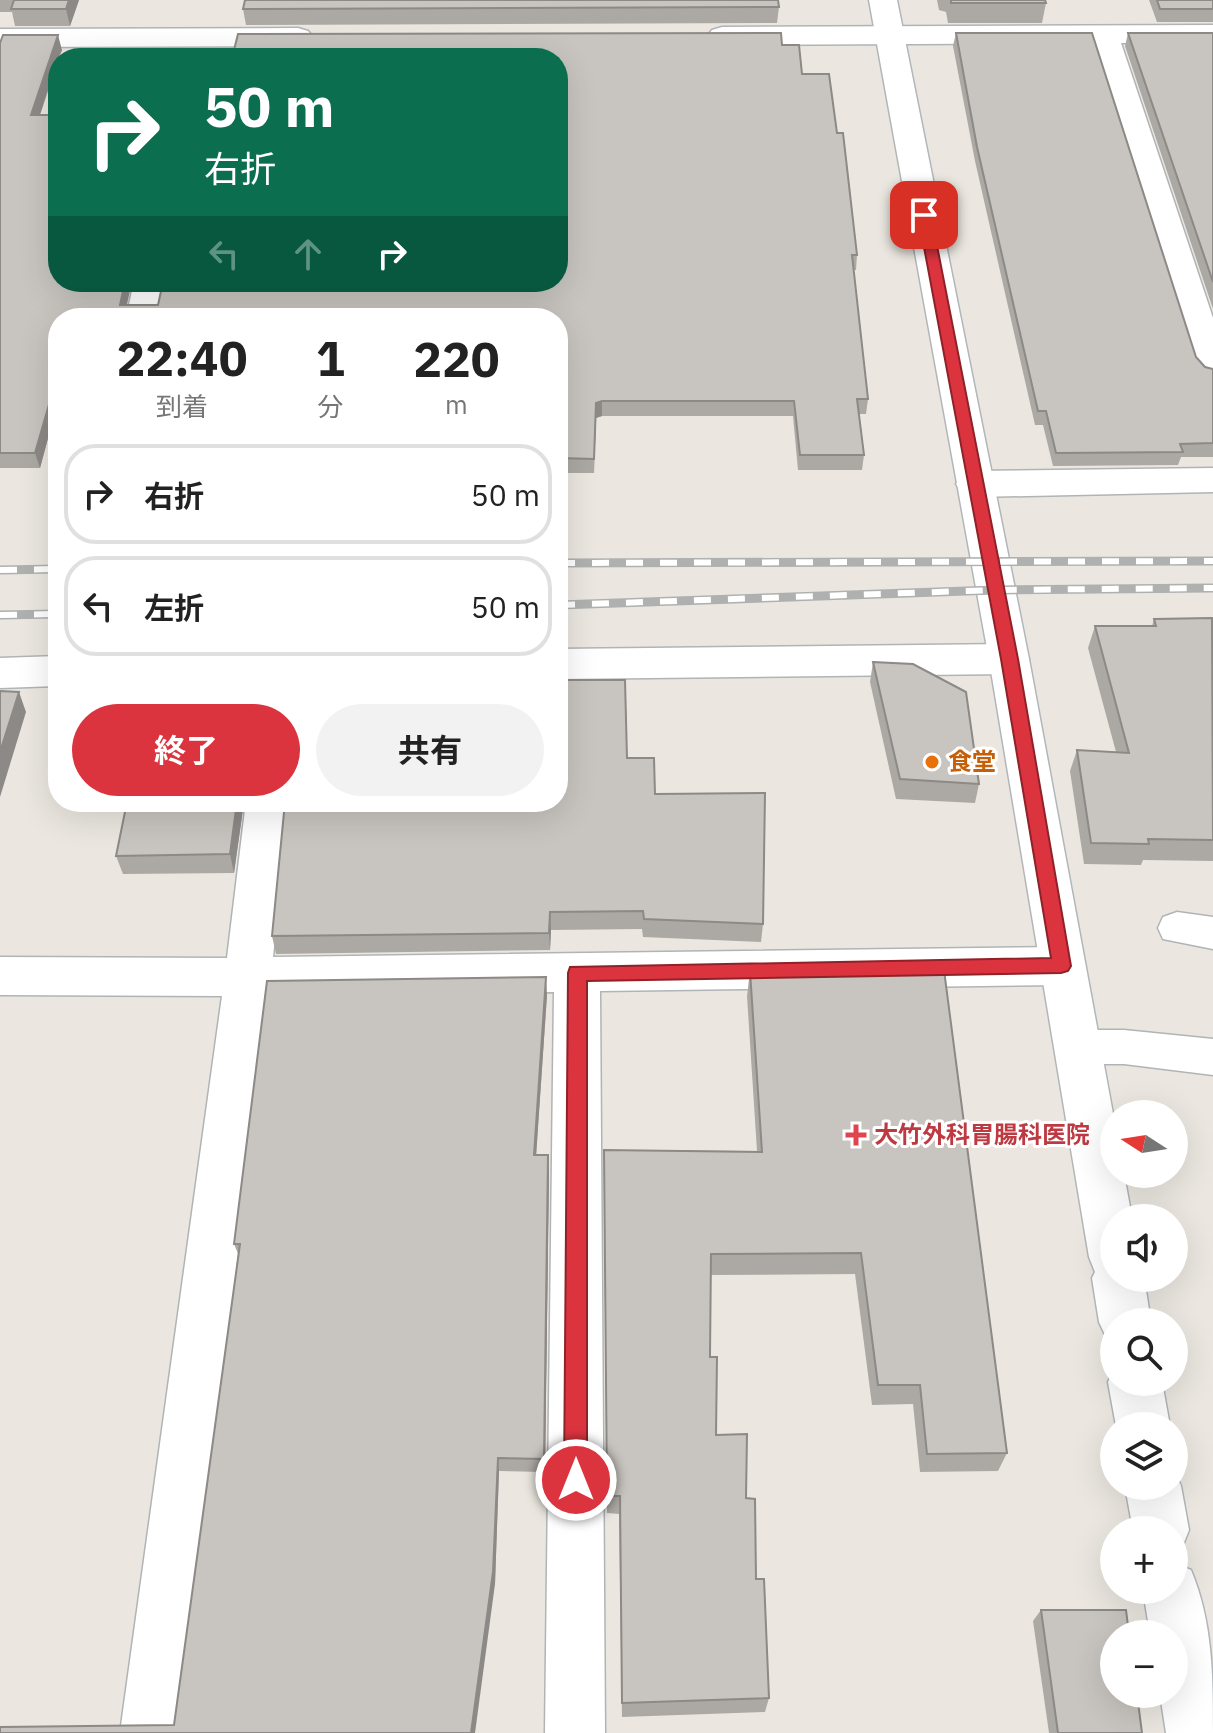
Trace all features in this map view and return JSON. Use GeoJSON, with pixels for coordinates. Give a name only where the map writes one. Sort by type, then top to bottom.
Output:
{"type":"FeatureCollection","features":[{"type":"Feature","properties":{"kind":"street"},"geometry":{"type":"LineString","coordinates":[[887,18],[1009,659],[1105,1204]]}},
{"type":"Feature","properties":{"kind":"street"},"geometry":{"type":"LineString","coordinates":[[700,36],[887,18],[1103,34],[1213,34]]}},
{"type":"Feature","properties":{"kind":"street"},"geometry":{"type":"LineString","coordinates":[[1103,34],[1213,370]]}},
{"type":"Feature","properties":{"kind":"street"},"geometry":{"type":"LineString","coordinates":[[0,38],[319,37]]}},
{"type":"Feature","properties":{"kind":"street"},"geometry":{"type":"LineString","coordinates":[[975,484],[1213,480]]}},
{"type":"Feature","properties":{"kind":"street"},"geometry":{"type":"LineString","coordinates":[[568,664],[1009,659]]}},
{"type":"Feature","properties":{"kind":"street"},"geometry":{"type":"LineString","coordinates":[[0,673],[48,671]]}},
{"type":"Feature","properties":{"kind":"street"},"geometry":{"type":"LineString","coordinates":[[150,1733],[248,977],[266,812]]}},
{"type":"Feature","properties":{"kind":"street"},"geometry":{"type":"LineString","coordinates":[[0,976],[248,977],[1061,966]]}},
{"type":"Feature","properties":{"kind":"street"},"geometry":{"type":"LineString","coordinates":[[575,1733],[577,973]]}},
{"type":"Feature","properties":{"kind":"street"},"geometry":{"type":"LineString","coordinates":[[1173,1604],[1196,1733]]}},
{"type":"Feature","properties":{"kind":"lane"},"geometry":{"type":"LineString","coordinates":[[1078,1047],[1124,1047],[1213,1057]]}},
{"type":"Feature","properties":{"kind":"building"},"geometry":{"type":"Polygon","coordinates":[[[14,0],[69,0],[66,9],[11,9],[14,0]]]}},
{"type":"Feature","properties":{"kind":"building"},"geometry":{"type":"Polygon","coordinates":[[[245,0],[778,0],[779,7],[243,9],[245,0]]]}},
{"type":"Feature","properties":{"kind":"building"},"geometry":{"type":"Polygon","coordinates":[[[951,0],[1045,0],[1046,3],[951,3],[951,0]]]}},
{"type":"Feature","properties":{"kind":"building"},"geometry":{"type":"Polygon","coordinates":[[[1157,0],[1213,0],[1213,9],[1160,9],[1157,0]]]}},
{"type":"Feature","properties":{"kind":"building"},"geometry":{"type":"Polygon","coordinates":[[[781,33],[782,45],[799,45],[802,74],[829,74],[837,133],[843,133],[857,255],[852,255],[868,399],[857,399],[864,455],[800,455],[794,401],[602,401],[596,403],[594,459],[568,458],[568,308],[48,308],[48,408],[35,453],[0,453],[0,43],[3,35],[58,35],[54,48],[48,48],[48,65],[31,115],[48,115],[48,292],[123,292],[120,305],[158,305],[161,292],[568,292],[568,48],[234,48],[238,34],[781,33]]]}},
{"type":"Feature","properties":{"kind":"building"},"geometry":{"type":"Polygon","coordinates":[[[956,33],[1092,33],[1196,357],[1205,367],[1213,369],[1213,443],[1180,444],[1183,452],[1056,453],[1046,411],[1038,411],[977,147],[956,33]]]}},
{"type":"Feature","properties":{"kind":"building"},"geometry":{"type":"Polygon","coordinates":[[[1128,33],[1213,33],[1213,282],[1128,33]]]}},
{"type":"Feature","properties":{"kind":"building"},"geometry":{"type":"Polygon","coordinates":[[[1212,618],[1213,840],[1148,839],[1149,844],[1091,843],[1077,750],[1129,753],[1095,626],[1156,626],[1154,619],[1212,618]]]}},
{"type":"Feature","properties":{"kind":"building","name":"食堂"},"geometry":{"type":"Polygon","coordinates":[[[873,662],[913,664],[966,692],[979,784],[900,779],[873,662]]]}},
{"type":"Feature","properties":{"kind":"building"},"geometry":{"type":"Polygon","coordinates":[[[568,680],[625,680],[627,758],[654,758],[655,794],[765,793],[763,924],[644,919],[643,911],[550,912],[549,933],[272,936],[284,812],[568,812],[568,680]]]}},
{"type":"Feature","properties":{"kind":"building"},"geometry":{"type":"Polygon","coordinates":[[[0,691],[19,692],[0,752],[0,691]]]}},
{"type":"Feature","properties":{"kind":"building"},"geometry":{"type":"Polygon","coordinates":[[[125,812],[236,812],[230,854],[116,856],[125,812]]]}},
{"type":"Feature","properties":{"kind":"building"},"geometry":{"type":"Polygon","coordinates":[[[944,970],[1007,1453],[927,1454],[920,1385],[878,1385],[861,1253],[711,1254],[710,1357],[717,1357],[716,1435],[747,1434],[746,1498],[755,1499],[756,1579],[764,1579],[769,1698],[622,1703],[620,1496],[607,1496],[604,1150],[762,1152],[750,971],[944,970]]]}},
{"type":"Feature","properties":{"kind":"building"},"geometry":{"type":"Polygon","coordinates":[[[546,977],[534,1155],[548,1155],[544,1459],[498,1458],[493,1572],[471,1733],[0,1733],[0,1727],[174,1725],[240,1244],[234,1244],[267,981],[546,977]]]}},
{"type":"Feature","properties":{"kind":"building"},"geometry":{"type":"Polygon","coordinates":[[[1041,1610],[1126,1610],[1127,1620],[1100,1620],[1100,1708],[1139,1708],[1142,1733],[1058,1733],[1041,1610]]]}},
{"type":"Feature","properties":{"kind":"railway"},"geometry":{"type":"LineString","coordinates":[[568,563],[1213,561]]}},
{"type":"Feature","properties":{"kind":"railway"},"geometry":{"type":"LineString","coordinates":[[0,570],[48,569]]}},
{"type":"Feature","properties":{"kind":"railway"},"geometry":{"type":"LineString","coordinates":[[568,605],[996,590],[1213,588]]}},
{"type":"Feature","properties":{"kind":"railway"},"geometry":{"type":"LineString","coordinates":[[0,615],[48,614]]}},
{"type":"Feature","properties":{"kind":"place","name":"食堂"},"geometry":{"type":"Point","coordinates":[932,762]}},
{"type":"Feature","properties":{"kind":"place","name":"大竹外科胃腸科医院"},"geometry":{"type":"Point","coordinates":[856,1135]}},
{"type":"Feature","properties":{"kind":"route"},"geometry":{"type":"LineString","coordinates":[[576,1480],[577,973],[1061,966],[1009,659],[924,215]]}}]}
